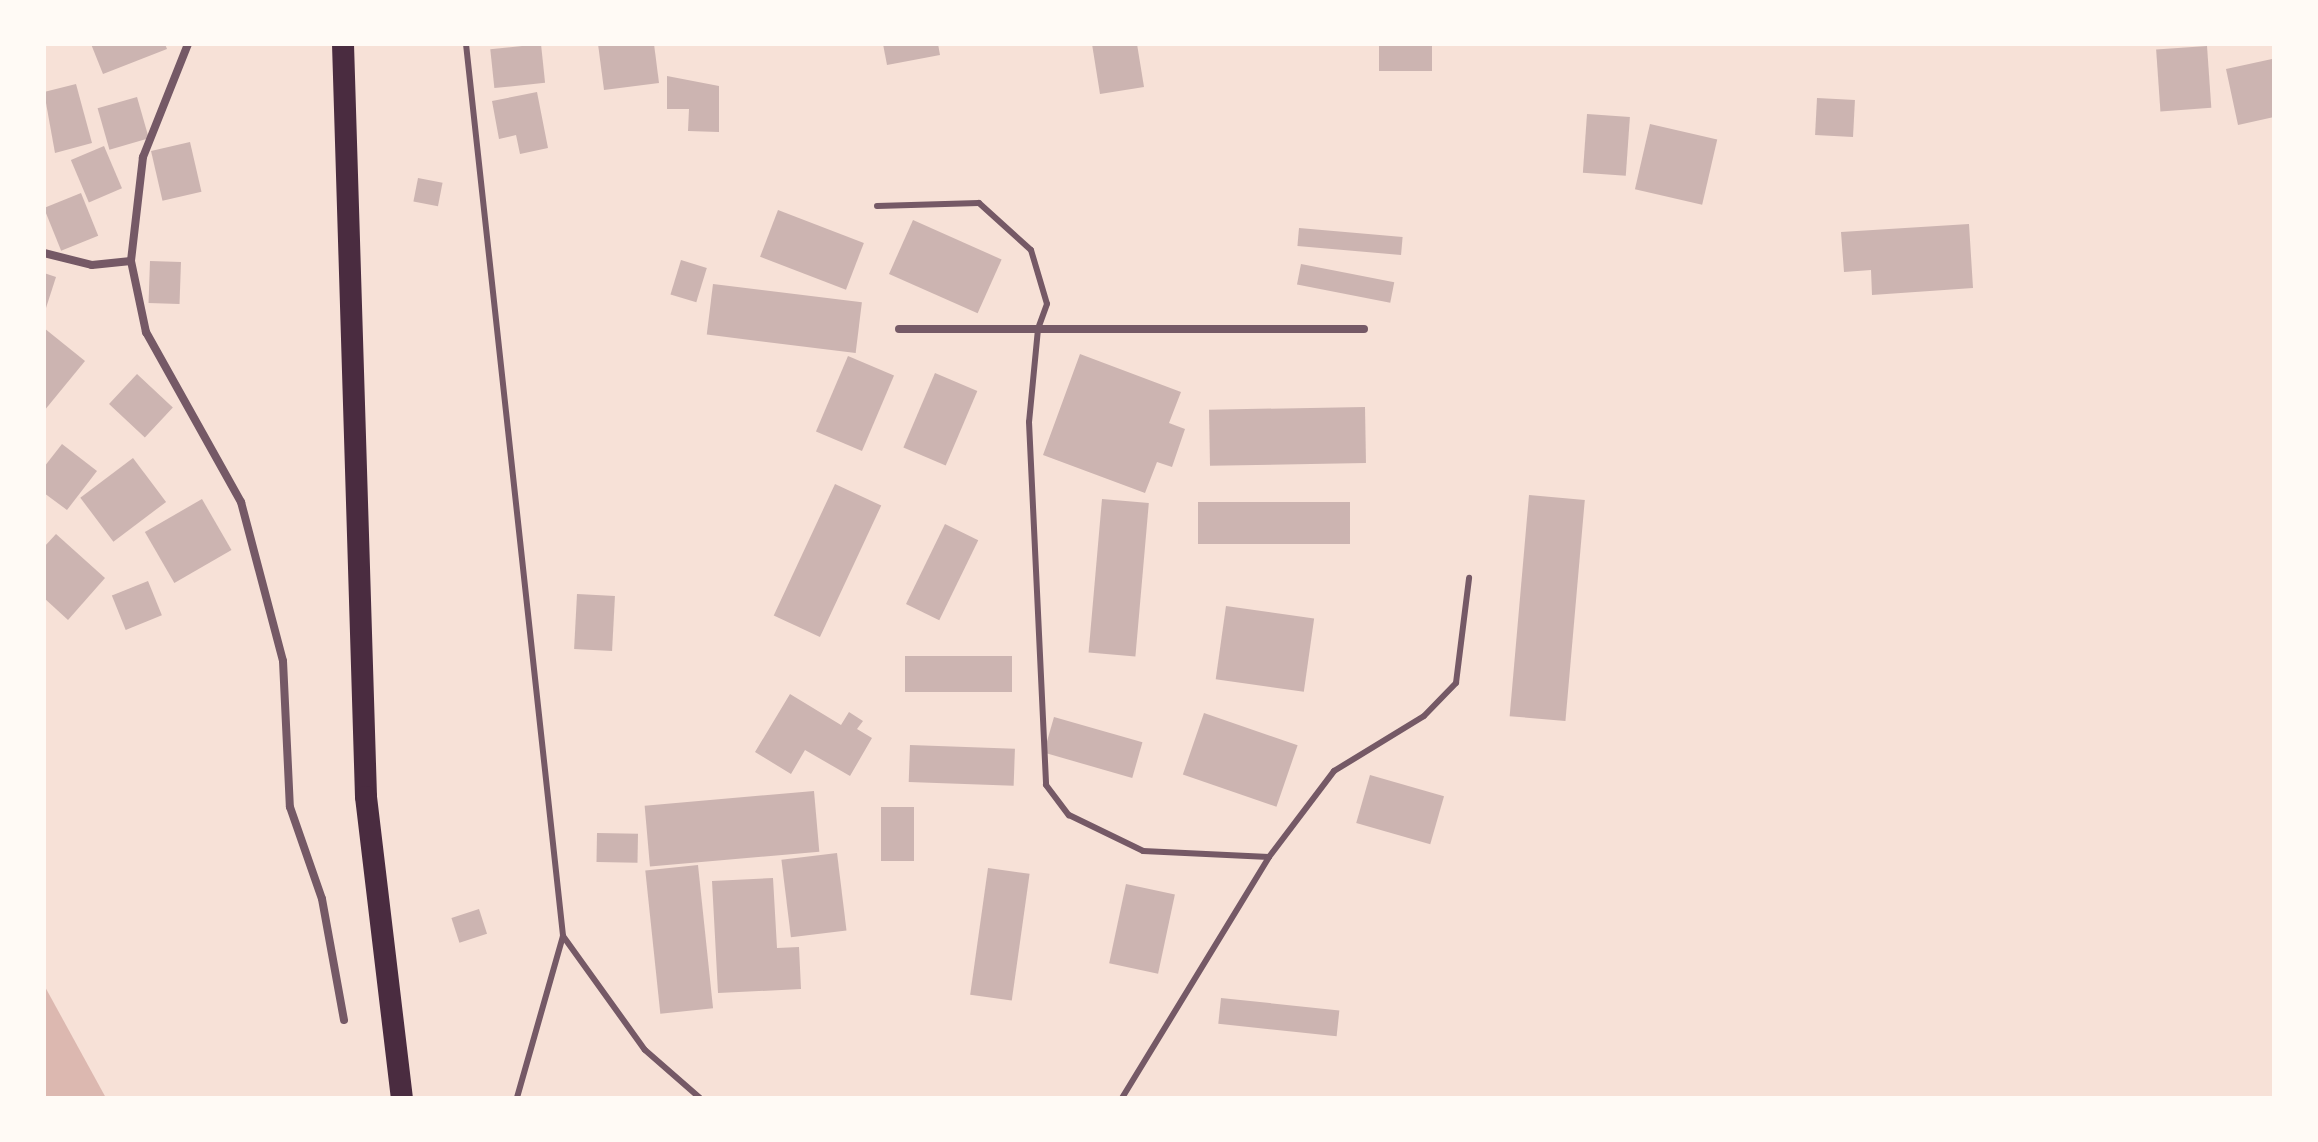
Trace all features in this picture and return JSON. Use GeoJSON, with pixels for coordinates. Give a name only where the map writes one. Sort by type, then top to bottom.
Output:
{"type":"FeatureCollection","features":[{"type":"Feature","properties":{"kind":"highway"},"geometry":{"type":"LineString","coordinates":[[343,44],[366,797],[402,1098]]}},
{"type":"Feature","properties":{"kind":"street"},"geometry":{"type":"LineString","coordinates":[[188,44],[143,157],[131,261],[146,332],[241,502],[283,661],[290,807],[322,899],[344,1020]]}},
{"type":"Feature","properties":{"kind":"street"},"geometry":{"type":"LineString","coordinates":[[44,253],[92,265],[131,261]]}},
{"type":"Feature","properties":{"kind":"street"},"geometry":{"type":"LineString","coordinates":[[899,329],[1364,329]]}},
{"type":"Feature","properties":{"kind":"lane"},"geometry":{"type":"LineString","coordinates":[[466,44],[563,936],[517,1098]]}},
{"type":"Feature","properties":{"kind":"lane"},"geometry":{"type":"LineString","coordinates":[[877,206],[979,203],[1031,250],[1047,304],[1038,329],[1029,422],[1046,785],[1069,815],[1143,851],[1269,857]]}},
{"type":"Feature","properties":{"kind":"lane"},"geometry":{"type":"LineString","coordinates":[[1122,1098],[1269,857],[1334,771],[1424,716],[1456,683],[1469,578]]}},
{"type":"Feature","properties":{"kind":"lane"},"geometry":{"type":"LineString","coordinates":[[563,936],[645,1050],[700,1098]]}},
{"type":"Feature","properties":{"kind":"shaded area"},"geometry":{"type":"Polygon","coordinates":[[[44,985],[106,1098],[44,1098],[44,985]]]}},
{"type":"Feature","properties":{"kind":"building"},"geometry":{"type":"Polygon","coordinates":[[[91,44],[165,44],[167,49],[103,74],[91,44]]]}},
{"type":"Feature","properties":{"kind":"building"},"geometry":{"type":"Polygon","coordinates":[[[541,44],[545,83],[494,88],[490,49],[541,44]]]}},
{"type":"Feature","properties":{"kind":"building"},"geometry":{"type":"Polygon","coordinates":[[[598,44],[654,44],[659,83],[604,90],[598,44]]]}},
{"type":"Feature","properties":{"kind":"building"},"geometry":{"type":"Polygon","coordinates":[[[883,44],[938,44],[940,55],[887,65],[883,44]]]}},
{"type":"Feature","properties":{"kind":"building"},"geometry":{"type":"Polygon","coordinates":[[[1092,44],[1137,44],[1144,87],[1100,94],[1092,44]]]}},
{"type":"Feature","properties":{"kind":"building"},"geometry":{"type":"Polygon","coordinates":[[[1379,44],[1432,44],[1432,71],[1379,71],[1379,44]]]}},
{"type":"Feature","properties":{"kind":"building"},"geometry":{"type":"Polygon","coordinates":[[[2207,46],[2211,108],[2160,111],[2156,50],[2207,46]]]}},
{"type":"Feature","properties":{"kind":"building"},"geometry":{"type":"Polygon","coordinates":[[[2272,59],[2274,117],[2238,125],[2226,69],[2272,59]]]}},
{"type":"Feature","properties":{"kind":"building"},"geometry":{"type":"Polygon","coordinates":[[[667,76],[719,86],[719,132],[688,131],[689,109],[667,109],[667,76]]]}},
{"type":"Feature","properties":{"kind":"building"},"geometry":{"type":"Polygon","coordinates":[[[76,84],[92,143],[55,153],[44,92],[76,84]]]}},
{"type":"Feature","properties":{"kind":"building"},"geometry":{"type":"Polygon","coordinates":[[[537,92],[548,148],[520,154],[516,135],[499,139],[492,101],[537,92]]]}},
{"type":"Feature","properties":{"kind":"building"},"geometry":{"type":"Polygon","coordinates":[[[137,97],[149,138],[109,150],[98,108],[137,97]]]}},
{"type":"Feature","properties":{"kind":"building"},"geometry":{"type":"Polygon","coordinates":[[[1817,98],[1855,100],[1853,137],[1815,135],[1817,98]]]}},
{"type":"Feature","properties":{"kind":"building"},"geometry":{"type":"Polygon","coordinates":[[[1587,114],[1630,117],[1626,176],[1583,173],[1587,114]]]}},
{"type":"Feature","properties":{"kind":"building"},"geometry":{"type":"Polygon","coordinates":[[[1650,124],[1717,140],[1702,205],[1635,189],[1650,124]]]}},
{"type":"Feature","properties":{"kind":"building"},"geometry":{"type":"Polygon","coordinates":[[[190,142],[201,192],[162,201],[151,151],[190,142]]]}},
{"type":"Feature","properties":{"kind":"building"},"geometry":{"type":"Polygon","coordinates":[[[104,146],[122,188],[89,202],[71,160],[104,146]]]}},
{"type":"Feature","properties":{"kind":"building"},"geometry":{"type":"Polygon","coordinates":[[[418,178],[443,183],[438,206],[413,202],[418,178]]]}},
{"type":"Feature","properties":{"kind":"building"},"geometry":{"type":"Polygon","coordinates":[[[81,193],[98,236],[61,251],[44,208],[81,193]]]}},
{"type":"Feature","properties":{"kind":"building"},"geometry":{"type":"Polygon","coordinates":[[[778,210],[864,243],[846,290],[760,257],[778,210]]]}},
{"type":"Feature","properties":{"kind":"building"},"geometry":{"type":"Polygon","coordinates":[[[913,220],[1002,259],[978,313],[889,274],[913,220]]]}},
{"type":"Feature","properties":{"kind":"building"},"geometry":{"type":"Polygon","coordinates":[[[1969,224],[1973,288],[1872,295],[1871,270],[1844,272],[1841,232],[1969,224]]]}},
{"type":"Feature","properties":{"kind":"building"},"geometry":{"type":"Polygon","coordinates":[[[1299,228],[1403,237],[1401,255],[1297,246],[1299,228]]]}},
{"type":"Feature","properties":{"kind":"building"},"geometry":{"type":"Polygon","coordinates":[[[681,260],[707,268],[696,302],[670,294],[681,260]]]}},
{"type":"Feature","properties":{"kind":"building"},"geometry":{"type":"Polygon","coordinates":[[[150,261],[181,262],[180,304],[149,303],[150,261]]]}},
{"type":"Feature","properties":{"kind":"building"},"geometry":{"type":"Polygon","coordinates":[[[1301,264],[1394,282],[1390,303],[1297,285],[1301,264]]]}},
{"type":"Feature","properties":{"kind":"building"},"geometry":{"type":"Polygon","coordinates":[[[44,273],[56,277],[45,311],[44,311],[44,273]]]}},
{"type":"Feature","properties":{"kind":"building"},"geometry":{"type":"Polygon","coordinates":[[[713,284],[862,302],[856,353],[707,335],[713,284]]]}},
{"type":"Feature","properties":{"kind":"building"},"geometry":{"type":"Polygon","coordinates":[[[44,328],[85,361],[44,411],[44,328]]]}},
{"type":"Feature","properties":{"kind":"building"},"geometry":{"type":"Polygon","coordinates":[[[1080,354],[1181,392],[1169,423],[1185,429],[1172,467],[1157,462],[1145,493],[1043,455],[1080,354]]]}},
{"type":"Feature","properties":{"kind":"building"},"geometry":{"type":"Polygon","coordinates":[[[848,356],[894,376],[862,451],[816,431],[848,356]]]}},
{"type":"Feature","properties":{"kind":"building"},"geometry":{"type":"Polygon","coordinates":[[[935,373],[977,391],[946,466],[903,448],[935,373]]]}},
{"type":"Feature","properties":{"kind":"building"},"geometry":{"type":"Polygon","coordinates":[[[137,374],[173,407],[145,437],[109,404],[137,374]]]}},
{"type":"Feature","properties":{"kind":"building"},"geometry":{"type":"Polygon","coordinates":[[[1365,407],[1366,463],[1210,466],[1209,410],[1365,407]]]}},
{"type":"Feature","properties":{"kind":"building"},"geometry":{"type":"Polygon","coordinates":[[[62,444],[97,471],[67,510],[44,493],[44,467],[62,444]]]}},
{"type":"Feature","properties":{"kind":"building"},"geometry":{"type":"Polygon","coordinates":[[[133,458],[166,502],[113,542],[80,498],[133,458]]]}},
{"type":"Feature","properties":{"kind":"building"},"geometry":{"type":"Polygon","coordinates":[[[835,484],[881,506],[820,637],[774,615],[835,484]]]}},
{"type":"Feature","properties":{"kind":"building"},"geometry":{"type":"Polygon","coordinates":[[[1529,495],[1585,500],[1565,721],[1510,716],[1529,495]]]}},
{"type":"Feature","properties":{"kind":"building"},"geometry":{"type":"Polygon","coordinates":[[[202,499],[232,550],[174,583],[145,532],[202,499]]]}},
{"type":"Feature","properties":{"kind":"building"},"geometry":{"type":"Polygon","coordinates":[[[1102,499],[1149,503],[1135,657],[1089,652],[1102,499]]]}},
{"type":"Feature","properties":{"kind":"building"},"geometry":{"type":"Polygon","coordinates":[[[1198,502],[1350,502],[1350,544],[1198,544],[1198,502]]]}},
{"type":"Feature","properties":{"kind":"building"},"geometry":{"type":"Polygon","coordinates":[[[945,524],[978,540],[939,620],[906,604],[945,524]]]}},
{"type":"Feature","properties":{"kind":"building"},"geometry":{"type":"Polygon","coordinates":[[[56,534],[105,578],[68,620],[44,598],[44,547],[56,534]]]}},
{"type":"Feature","properties":{"kind":"building"},"geometry":{"type":"Polygon","coordinates":[[[148,581],[162,615],[126,630],[112,596],[148,581]]]}},
{"type":"Feature","properties":{"kind":"building"},"geometry":{"type":"Polygon","coordinates":[[[577,594],[615,596],[612,651],[574,649],[577,594]]]}},
{"type":"Feature","properties":{"kind":"building"},"geometry":{"type":"Polygon","coordinates":[[[1226,606],[1314,618],[1304,692],[1216,679],[1226,606]]]}},
{"type":"Feature","properties":{"kind":"building"},"geometry":{"type":"Polygon","coordinates":[[[905,656],[1012,656],[1012,692],[905,692],[905,656]]]}},
{"type":"Feature","properties":{"kind":"building"},"geometry":{"type":"Polygon","coordinates":[[[790,694],[841,725],[849,712],[863,721],[857,729],[872,738],[850,776],[805,750],[791,774],[755,752],[790,694]]]}},
{"type":"Feature","properties":{"kind":"building"},"geometry":{"type":"Polygon","coordinates":[[[1204,713],[1298,745],[1276,807],[1183,774],[1204,713]]]}},
{"type":"Feature","properties":{"kind":"building"},"geometry":{"type":"Polygon","coordinates":[[[1054,717],[1142,742],[1132,778],[1044,753],[1054,717]]]}},
{"type":"Feature","properties":{"kind":"building"},"geometry":{"type":"Polygon","coordinates":[[[910,745],[1015,749],[1014,786],[909,782],[910,745]]]}},
{"type":"Feature","properties":{"kind":"building"},"geometry":{"type":"Polygon","coordinates":[[[1370,775],[1444,796],[1430,844],[1356,823],[1370,775]]]}},
{"type":"Feature","properties":{"kind":"building"},"geometry":{"type":"Polygon","coordinates":[[[814,791],[819,852],[650,867],[645,806],[814,791]]]}},
{"type":"Feature","properties":{"kind":"building"},"geometry":{"type":"Polygon","coordinates":[[[881,807],[914,807],[914,861],[881,861],[881,807]]]}},
{"type":"Feature","properties":{"kind":"building"},"geometry":{"type":"Polygon","coordinates":[[[597,833],[638,834],[637,863],[596,862],[597,833]]]}},
{"type":"Feature","properties":{"kind":"building"},"geometry":{"type":"Polygon","coordinates":[[[837,853],[847,930],[791,937],[781,860],[837,853]]]}},
{"type":"Feature","properties":{"kind":"building"},"geometry":{"type":"Polygon","coordinates":[[[698,865],[713,1008],[660,1014],[645,871],[698,865]]]}},
{"type":"Feature","properties":{"kind":"building"},"geometry":{"type":"Polygon","coordinates":[[[988,868],[1030,874],[1012,1001],[970,995],[988,868]]]}},
{"type":"Feature","properties":{"kind":"building"},"geometry":{"type":"Polygon","coordinates":[[[773,878],[777,948],[799,947],[801,989],[718,993],[712,881],[773,878]]]}},
{"type":"Feature","properties":{"kind":"building"},"geometry":{"type":"Polygon","coordinates":[[[1126,884],[1175,894],[1158,974],[1109,963],[1126,884]]]}},
{"type":"Feature","properties":{"kind":"building"},"geometry":{"type":"Polygon","coordinates":[[[479,909],[487,934],[459,943],[451,918],[479,909]]]}},
{"type":"Feature","properties":{"kind":"building"},"geometry":{"type":"Polygon","coordinates":[[[1221,998],[1339,1010],[1337,1036],[1218,1024],[1221,998]]]}}]}
